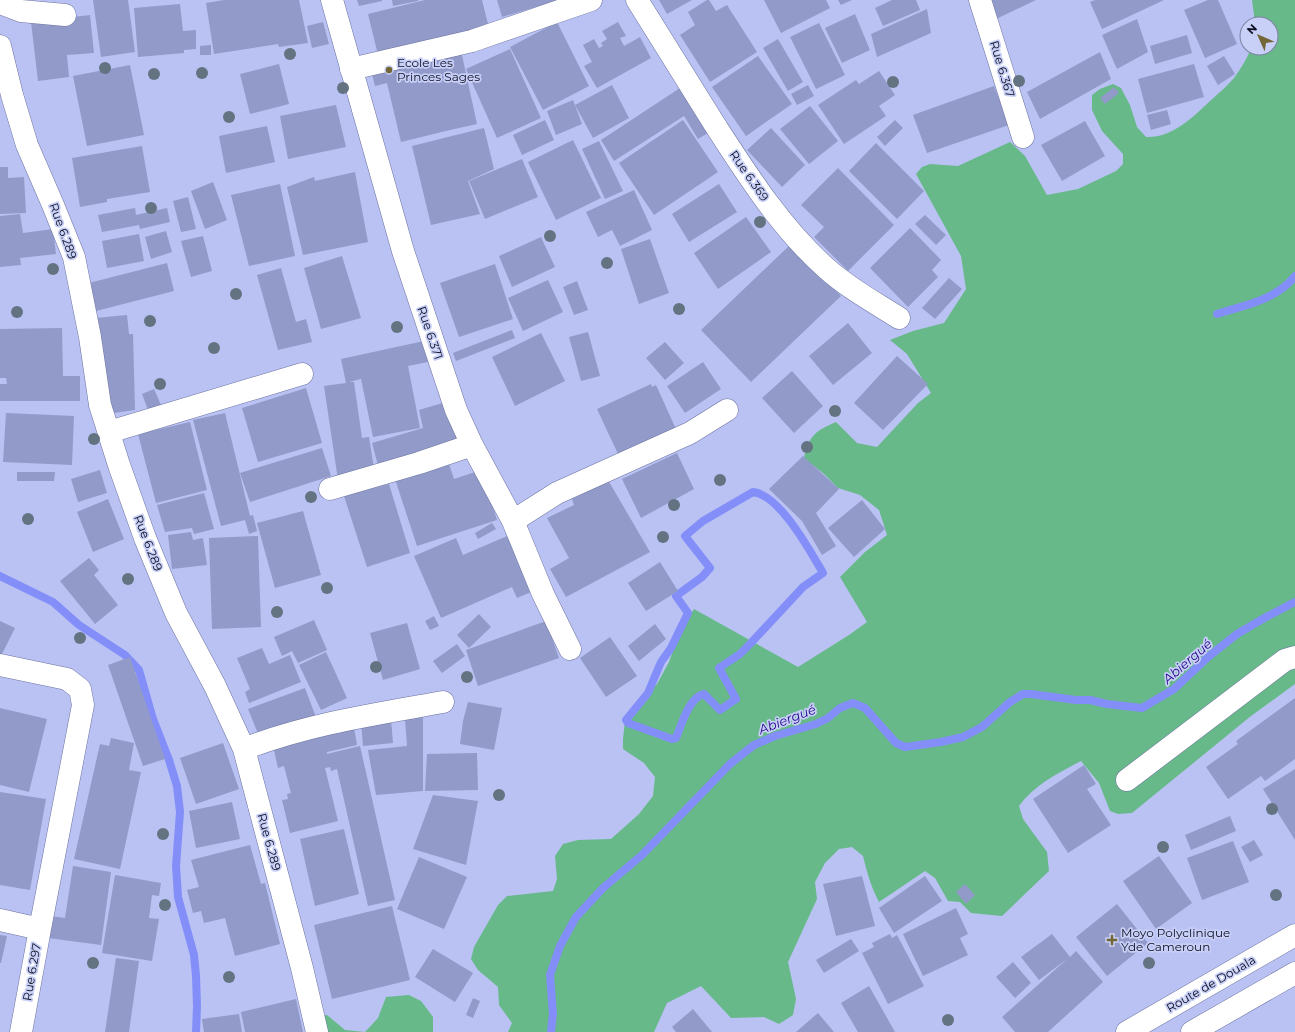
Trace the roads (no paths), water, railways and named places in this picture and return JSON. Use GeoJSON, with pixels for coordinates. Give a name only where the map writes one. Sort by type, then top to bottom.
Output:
{"type":"FeatureCollection","features":[{"type":"Feature","properties":{"kind":"street","name":"Rue 6.371"},"geometry":{"type":"LineString","coordinates":[[332,0],[350,69],[403,251],[456,410],[472,445],[513,522],[543,594],[570,649]]}},
{"type":"Feature","properties":{"kind":"street"},"geometry":{"type":"LineString","coordinates":[[350,69],[472,41],[591,0]]}},
{"type":"Feature","properties":{"kind":"street","name":"Rue 6.369"},"geometry":{"type":"LineString","coordinates":[[637,0],[734,154],[775,212],[806,248],[827,269],[852,289],[898,318]]}},
{"type":"Feature","properties":{"kind":"street","name":"Rue 6.367"},"geometry":{"type":"LineString","coordinates":[[980,0],[1023,137]]}},
{"type":"Feature","properties":{"kind":"street"},"geometry":{"type":"LineString","coordinates":[[0,3],[21,11],[65,15]]}},
{"type":"Feature","properties":{"kind":"street","name":"Rue 6.289"},"geometry":{"type":"LineString","coordinates":[[0,46],[12,95],[27,145],[74,257],[90,337],[100,405],[108,432],[145,538],[176,613],[215,686],[244,749],[302,968],[317,1032]]}},
{"type":"Feature","properties":{"kind":"street"},"geometry":{"type":"LineString","coordinates":[[108,432],[302,374]]}},
{"type":"Feature","properties":{"kind":"street"},"geometry":{"type":"LineString","coordinates":[[513,522],[557,493],[690,433],[727,410]]}},
{"type":"Feature","properties":{"kind":"street"},"geometry":{"type":"LineString","coordinates":[[330,489],[419,463],[472,445]]}},
{"type":"Feature","properties":{"kind":"street"},"geometry":{"type":"LineString","coordinates":[[1127,780],[1285,660],[1295,657]]}},
{"type":"Feature","properties":{"kind":"street"},"geometry":{"type":"LineString","coordinates":[[0,665],[68,679],[80,689],[83,705],[40,929]]}},
{"type":"Feature","properties":{"kind":"street"},"geometry":{"type":"LineString","coordinates":[[244,749],[273,738],[336,721],[443,702]]}},
{"type":"Feature","properties":{"kind":"street","name":"Rue 6.297"},"geometry":{"type":"LineString","coordinates":[[0,920],[40,929],[21,1032]]}},
{"type":"Feature","properties":{"kind":"street","name":"Route de Douala"},"geometry":{"type":"LineString","coordinates":[[1127,1032],[1295,935]]}},
{"type":"Feature","properties":{"kind":"street"},"geometry":{"type":"LineString","coordinates":[[1192,1032],[1295,973]]}},
{"type":"Feature","properties":{"kind":"waterway"},"geometry":{"type":"LineString","coordinates":[[1217,314],[1259,301],[1279,291],[1295,276]]}},
{"type":"Feature","properties":{"kind":"waterway"},"geometry":{"type":"LineString","coordinates":[[753,492],[763,495],[784,513],[802,538],[823,573],[803,587],[740,654],[719,668],[736,699],[720,710],[704,694],[699,696],[694,700],[686,713],[676,738],[672,739],[628,723],[626,720],[648,693],[661,662],[671,648],[688,613],[676,596],[702,577],[710,568],[685,536],[703,521],[753,492]]}},
{"type":"Feature","properties":{"kind":"waterway"},"geometry":{"type":"LineString","coordinates":[[0,576],[53,602],[79,625],[125,655],[139,670],[153,719],[169,760],[177,786],[180,812],[176,866],[178,897],[194,955],[197,1006],[196,1032]]}},
{"type":"Feature","properties":{"kind":"waterway","name":"Abiergué"},"geometry":{"type":"LineString","coordinates":[[551,1032],[553,1014],[550,975],[560,946],[576,917],[603,888],[642,855],[730,764],[754,745],[775,736],[816,724],[828,718],[840,708],[853,703],[865,708],[896,743],[905,747],[963,737],[982,727],[1010,702],[1023,694],[1076,700],[1090,700],[1107,704],[1142,708],[1174,689],[1208,657],[1237,634],[1295,602]]}},
{"type":"Feature","properties":{"kind":"place","name":"Ecole Les Princes Sages"},"geometry":{"type":"Point","coordinates":[389,70]}},
{"type":"Feature","properties":{"kind":"place","name":"Moyo Polyclinique Yde Cameroun"},"geometry":{"type":"Point","coordinates":[1112,940]}}]}
